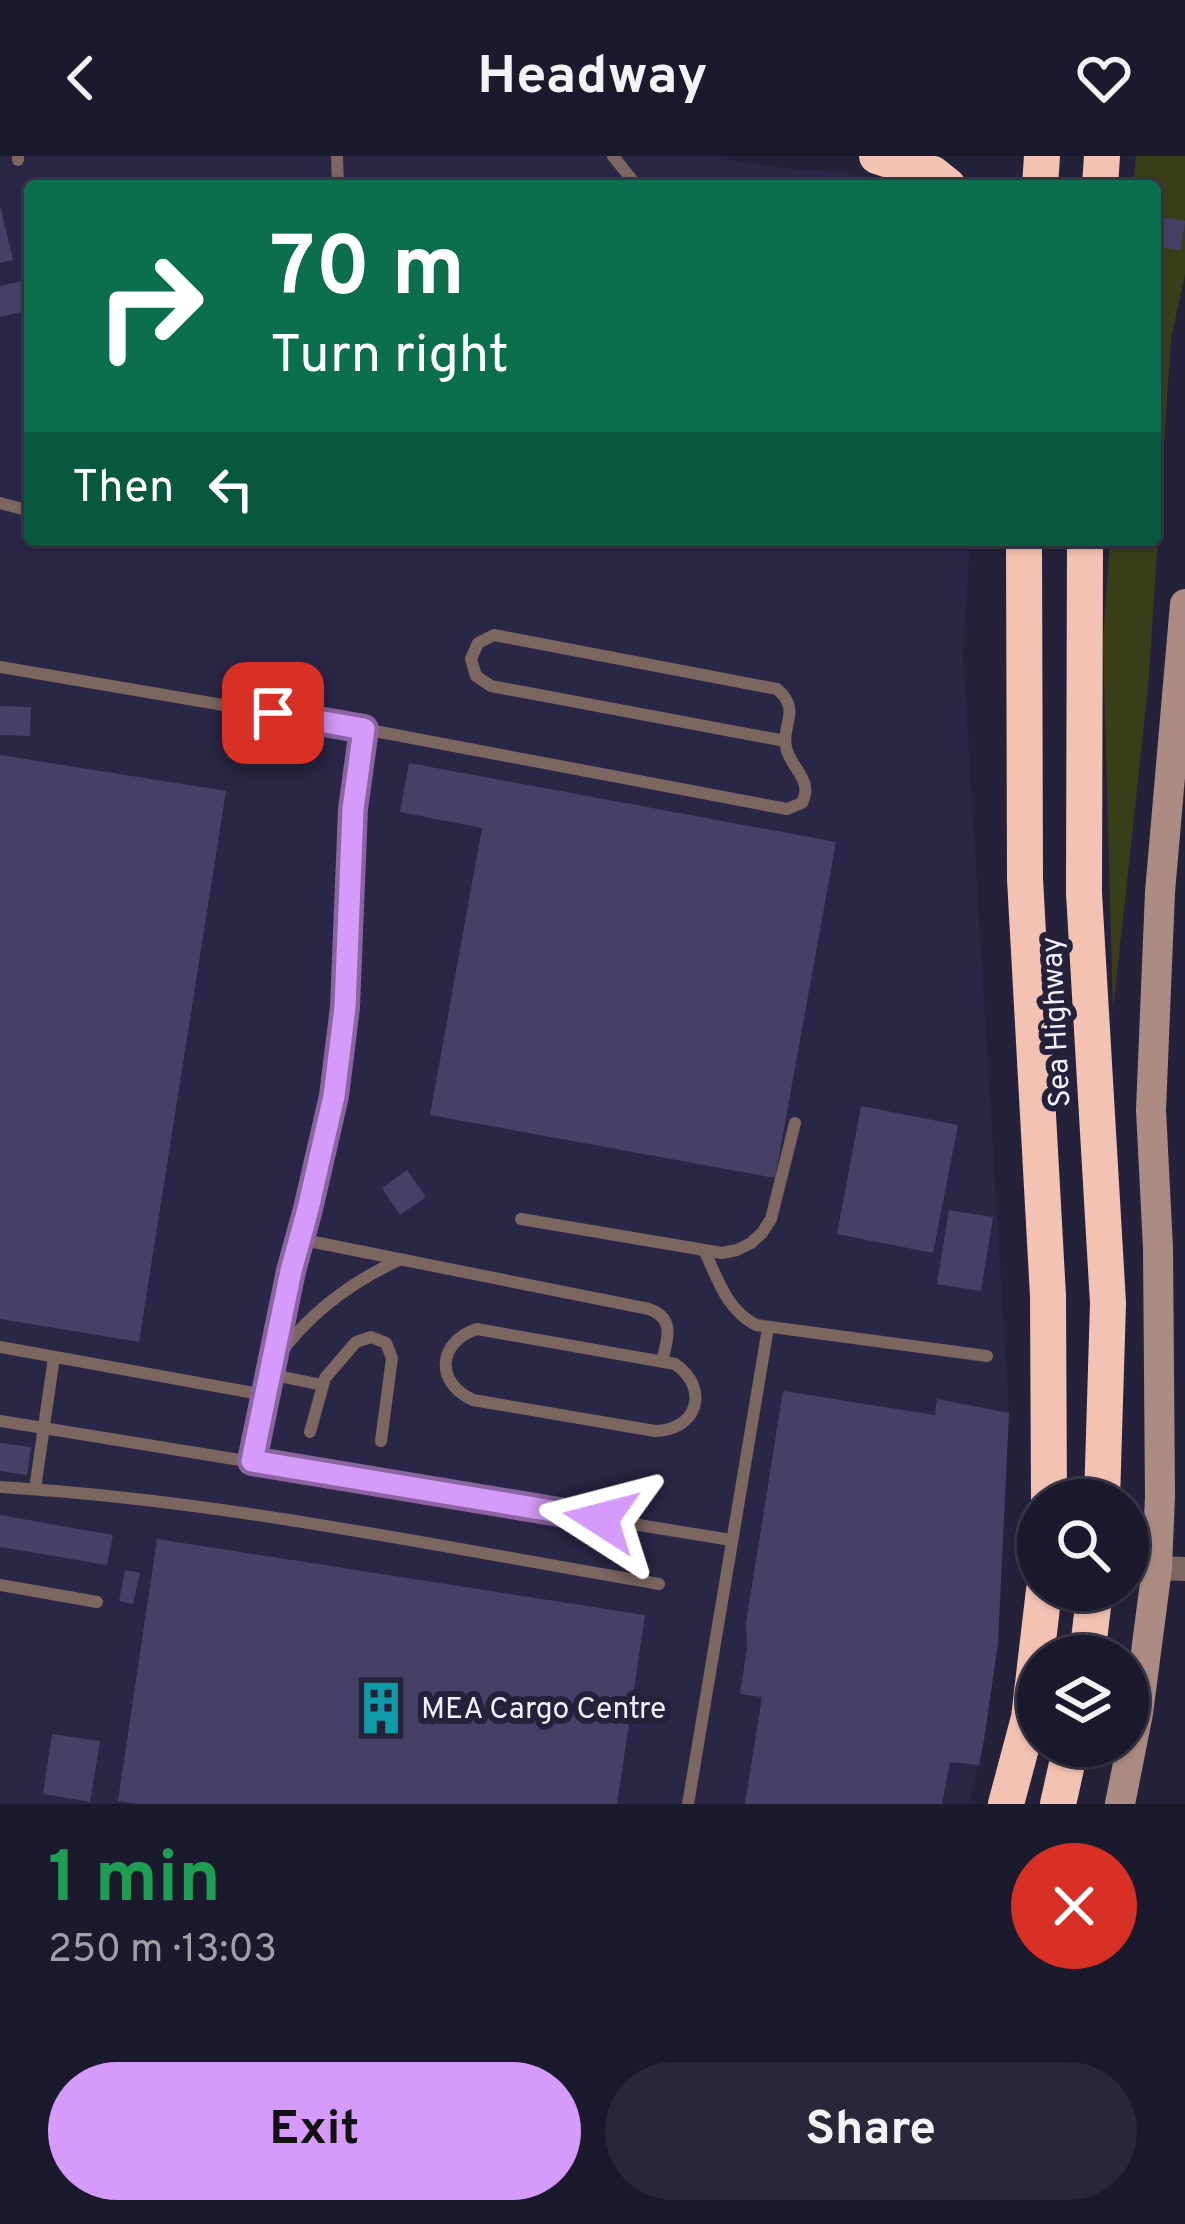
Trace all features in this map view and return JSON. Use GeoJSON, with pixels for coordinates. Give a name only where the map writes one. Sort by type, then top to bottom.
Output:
{"type":"FeatureCollection","features":[{"type":"Feature","properties":{"kind":"highway"},"geometry":{"type":"LineString","coordinates":[[877,156],[940,180]]}},
{"type":"Feature","properties":{"kind":"highway","name":"Sea Highway"},"geometry":{"type":"LineString","coordinates":[[1024,546],[1025,879],[1048,1296],[1049,1479]]}},
{"type":"Feature","properties":{"kind":"highway","name":"Sea Highway"},"geometry":{"type":"LineString","coordinates":[[1084,546],[1084,893],[1108,1303],[1103,1479]]}},
{"type":"Feature","properties":{"kind":"highway"},"geometry":{"type":"LineString","coordinates":[[1006,1804],[1029,1718],[1042,1611]]}},
{"type":"Feature","properties":{"kind":"highway"},"geometry":{"type":"LineString","coordinates":[[1058,1804],[1066,1767]]}},
{"type":"Feature","properties":{"kind":"street"},"geometry":{"type":"LineString","coordinates":[[1120,1804],[1171,1569],[1160,1496],[1152,1088],[1160,892],[1185,604]]}},
{"type":"Feature","properties":{"kind":"lane"},"geometry":{"type":"LineString","coordinates":[[613,156],[633,180]]}},
{"type":"Feature","properties":{"kind":"lane"},"geometry":{"type":"LineString","coordinates":[[0,667],[364,729],[787,809],[806,796],[804,778],[785,741],[789,702],[770,686],[503,636],[485,638],[473,650],[476,676],[491,686],[785,741]]}},
{"type":"Feature","properties":{"kind":"lane"},"geometry":{"type":"LineString","coordinates":[[252,1461],[299,1239],[326,1140],[340,1051],[350,845],[364,729]]}},
{"type":"Feature","properties":{"kind":"lane"},"geometry":{"type":"LineString","coordinates":[[521,1219],[705,1252],[737,1250],[762,1233],[776,1205],[795,1123]]}},
{"type":"Feature","properties":{"kind":"lane"},"geometry":{"type":"LineString","coordinates":[[299,1239],[657,1311],[669,1331],[662,1361]]}},
{"type":"Feature","properties":{"kind":"lane"},"geometry":{"type":"LineString","coordinates":[[705,1252],[736,1311],[768,1328],[987,1356]]}},
{"type":"Feature","properties":{"kind":"lane"},"geometry":{"type":"LineString","coordinates":[[270,1370],[287,1343],[327,1303],[400,1259]]}},
{"type":"Feature","properties":{"kind":"lane"},"geometry":{"type":"LineString","coordinates":[[688,1804],[768,1328]]}},
{"type":"Feature","properties":{"kind":"lane"},"geometry":{"type":"LineString","coordinates":[[477,1329],[662,1361],[686,1371],[696,1394],[689,1417],[679,1426],[655,1431],[473,1400],[453,1386],[446,1363],[455,1341],[477,1329]]}},
{"type":"Feature","properties":{"kind":"lane"},"geometry":{"type":"LineString","coordinates":[[310,1432],[322,1385],[356,1342],[371,1337],[386,1343],[392,1358],[381,1441]]}},
{"type":"Feature","properties":{"kind":"lane"},"geometry":{"type":"LineString","coordinates":[[0,1347],[265,1395]]}},
{"type":"Feature","properties":{"kind":"lane"},"geometry":{"type":"LineString","coordinates":[[35,1489],[54,1357]]}},
{"type":"Feature","properties":{"kind":"lane"},"geometry":{"type":"LineString","coordinates":[[270,1370],[322,1385]]}},
{"type":"Feature","properties":{"kind":"lane"},"geometry":{"type":"LineString","coordinates":[[0,1421],[731,1540]]}},
{"type":"Feature","properties":{"kind":"lane"},"geometry":{"type":"LineString","coordinates":[[0,1487],[209,1508],[658,1584]]}},
{"type":"Feature","properties":{"kind":"lane"},"geometry":{"type":"LineString","coordinates":[[0,1586],[97,1602]]}},
{"type":"Feature","properties":{"kind":"shaded area"},"geometry":{"type":"Polygon","coordinates":[[[0,156],[720,156],[880,180],[24,180],[24,546],[970,546],[963,653],[1009,1413],[998,1643],[969,1804],[0,1804],[0,156]]]}},
{"type":"Feature","properties":{"kind":"green space"},"geometry":{"type":"Polygon","coordinates":[[[1136,156],[1185,156],[1185,274],[1171,339],[1161,491],[1161,180],[1134,180],[1136,156]]]}},
{"type":"Feature","properties":{"kind":"green space"},"geometry":{"type":"Polygon","coordinates":[[[1110,546],[1157,546],[1148,688],[1113,1011],[1103,640],[1110,546]]]}},
{"type":"Feature","properties":{"kind":"building"},"geometry":{"type":"Polygon","coordinates":[[[0,205],[13,260],[0,263],[0,205]]]}},
{"type":"Feature","properties":{"kind":"building"},"geometry":{"type":"Polygon","coordinates":[[[1161,217],[1185,221],[1181,250],[1161,247],[1161,217]]]}},
{"type":"Feature","properties":{"kind":"building"},"geometry":{"type":"Polygon","coordinates":[[[24,280],[24,311],[0,317],[0,286],[24,280]]]}},
{"type":"Feature","properties":{"kind":"building"},"geometry":{"type":"Polygon","coordinates":[[[0,706],[31,707],[30,736],[0,735],[0,706]]]}},
{"type":"Feature","properties":{"kind":"building"},"geometry":{"type":"Polygon","coordinates":[[[0,755],[226,791],[139,1342],[0,1319],[0,755]]]}},
{"type":"Feature","properties":{"kind":"building"},"geometry":{"type":"Polygon","coordinates":[[[409,763],[836,842],[775,1178],[430,1115],[482,828],[400,812],[409,763]]]}},
{"type":"Feature","properties":{"kind":"building"},"geometry":{"type":"Polygon","coordinates":[[[861,1106],[958,1125],[933,1253],[837,1234],[861,1106]]]}},
{"type":"Feature","properties":{"kind":"building"},"geometry":{"type":"Polygon","coordinates":[[[407,1170],[426,1197],[400,1215],[382,1188],[407,1170]]]}},
{"type":"Feature","properties":{"kind":"building"},"geometry":{"type":"Polygon","coordinates":[[[949,1210],[993,1217],[981,1291],[937,1284],[949,1210]]]}},
{"type":"Feature","properties":{"kind":"building"},"geometry":{"type":"Polygon","coordinates":[[[783,1391],[935,1415],[937,1399],[1009,1413],[998,1643],[984,1740],[979,1765],[950,1762],[942,1804],[745,1804],[762,1697],[740,1694],[746,1623],[783,1391]]]}},
{"type":"Feature","properties":{"kind":"building"},"geometry":{"type":"Polygon","coordinates":[[[0,1443],[31,1447],[27,1475],[0,1471],[0,1443]]]}},
{"type":"Feature","properties":{"kind":"building"},"geometry":{"type":"Polygon","coordinates":[[[0,1515],[113,1535],[107,1565],[0,1547],[0,1515]]]}},
{"type":"Feature","properties":{"kind":"building","name":"MEA Cargo Centre"},"geometry":{"type":"Polygon","coordinates":[[[157,1539],[645,1615],[617,1804],[118,1801],[157,1539]]]}},
{"type":"Feature","properties":{"kind":"building"},"geometry":{"type":"Polygon","coordinates":[[[125,1570],[140,1573],[133,1604],[119,1601],[125,1570]]]}},
{"type":"Feature","properties":{"kind":"building"},"geometry":{"type":"Polygon","coordinates":[[[52,1734],[100,1741],[90,1802],[43,1794],[52,1734]]]}},
{"type":"Feature","properties":{"kind":"place","name":"MEA Cargo Centre"},"geometry":{"type":"Point","coordinates":[381,1708]}},
{"type":"Feature","properties":{"kind":"route"},"geometry":{"type":"LineString","coordinates":[[273,713],[364,729],[353,809],[345,1007],[334,1096],[252,1461],[601,1519]]}}]}
